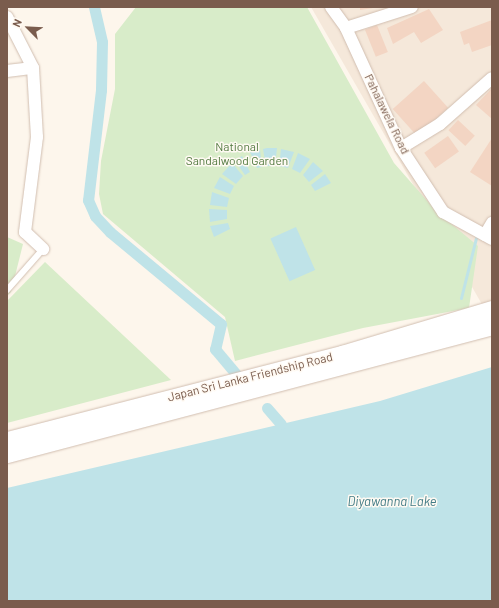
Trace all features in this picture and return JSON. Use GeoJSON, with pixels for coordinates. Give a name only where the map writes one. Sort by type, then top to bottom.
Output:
{"type":"FeatureCollection","features":[{"type":"Feature","properties":{"kind":"main road","name":"Japan Sri Lanka Friendship Road"},"geometry":{"type":"LineString","coordinates":[[7,440],[342,354],[492,309]]}},
{"type":"Feature","properties":{"kind":"main road","name":"Japan Sri Lanka Friendship Road"},"geometry":{"type":"LineString","coordinates":[[7,454],[492,326]]}},
{"type":"Feature","properties":{"kind":"street","name":"Pahalawela Road"},"geometry":{"type":"LineString","coordinates":[[331,7],[346,28],[401,148],[443,212],[488,238]]}},
{"type":"Feature","properties":{"kind":"street"},"geometry":{"type":"LineString","coordinates":[[346,28],[412,7]]}},
{"type":"Feature","properties":{"kind":"street"},"geometry":{"type":"LineString","coordinates":[[7,17],[33,68],[37,137],[25,232],[43,249]]}},
{"type":"Feature","properties":{"kind":"street"},"geometry":{"type":"LineString","coordinates":[[7,71],[33,68]]}},
{"type":"Feature","properties":{"kind":"street"},"geometry":{"type":"LineString","coordinates":[[401,148],[440,124],[492,78]]}},
{"type":"Feature","properties":{"kind":"street"},"geometry":{"type":"LineString","coordinates":[[488,238],[492,223]]}},
{"type":"Feature","properties":{"kind":"lane"},"geometry":{"type":"LineString","coordinates":[[7,290],[43,249]]}},
{"type":"Feature","properties":{"kind":"shaded area"},"geometry":{"type":"Polygon","coordinates":[[[311,7],[492,7],[492,320],[491,320],[311,7]]]}},
{"type":"Feature","properties":{"kind":"green space","name":"National Sandalwood Garden"},"geometry":{"type":"Polygon","coordinates":[[[136,7],[307,7],[394,163],[437,212],[478,246],[469,308],[363,328],[235,361],[225,317],[103,214],[99,194],[101,161],[115,89],[115,34],[136,7]]]}},
{"type":"Feature","properties":{"kind":"green space"},"geometry":{"type":"Polygon","coordinates":[[[7,237],[23,244],[11,292],[7,296],[7,237]]]}},
{"type":"Feature","properties":{"kind":"green space"},"geometry":{"type":"Polygon","coordinates":[[[45,262],[171,380],[7,423],[7,301],[45,262]]]}},
{"type":"Feature","properties":{"kind":"water"},"geometry":{"type":"Polygon","coordinates":[[[277,148],[275,166],[266,166],[263,149],[277,148]]]}},
{"type":"Feature","properties":{"kind":"water"},"geometry":{"type":"Polygon","coordinates":[[[281,149],[294,152],[288,168],[279,166],[281,149]]]}},
{"type":"Feature","properties":{"kind":"water"},"geometry":{"type":"Polygon","coordinates":[[[260,150],[262,167],[257,168],[250,152],[260,150]]]}},
{"type":"Feature","properties":{"kind":"water"},"geometry":{"type":"Polygon","coordinates":[[[298,153],[310,159],[300,173],[292,169],[298,153]]]}},
{"type":"Feature","properties":{"kind":"water"},"geometry":{"type":"Polygon","coordinates":[[[242,156],[250,172],[245,175],[235,161],[242,156]]]}},
{"type":"Feature","properties":{"kind":"water"},"geometry":{"type":"Polygon","coordinates":[[[313,162],[323,171],[309,182],[303,175],[313,162]]]}},
{"type":"Feature","properties":{"kind":"water"},"geometry":{"type":"Polygon","coordinates":[[[232,163],[243,176],[236,184],[222,174],[232,163]]]}},
{"type":"Feature","properties":{"kind":"water"},"geometry":{"type":"Polygon","coordinates":[[[325,174],[331,183],[315,191],[311,185],[325,174]]]}},
{"type":"Feature","properties":{"kind":"water"},"geometry":{"type":"Polygon","coordinates":[[[220,177],[234,186],[230,194],[214,188],[220,177]]]}},
{"type":"Feature","properties":{"kind":"water"},"geometry":{"type":"Polygon","coordinates":[[[212,192],[229,198],[227,207],[210,205],[212,192]]]}},
{"type":"Feature","properties":{"kind":"water"},"geometry":{"type":"Polygon","coordinates":[[[209,209],[227,210],[227,219],[210,222],[209,209]]]}},
{"type":"Feature","properties":{"kind":"water"},"geometry":{"type":"Polygon","coordinates":[[[228,223],[230,229],[214,237],[210,226],[228,223]]]}},
{"type":"Feature","properties":{"kind":"water"},"geometry":{"type":"Polygon","coordinates":[[[296,227],[315,270],[290,281],[270,238],[296,227]]]}},
{"type":"Feature","properties":{"kind":"water","name":"Diyawanna Lake"},"geometry":{"type":"Polygon","coordinates":[[[492,367],[492,601],[7,601],[7,488],[380,401],[492,367]]]}},
{"type":"Feature","properties":{"kind":"building"},"geometry":{"type":"Polygon","coordinates":[[[360,7],[373,7],[373,8],[360,10],[360,7]]]}},
{"type":"Feature","properties":{"kind":"building"},"geometry":{"type":"Polygon","coordinates":[[[429,9],[443,30],[421,43],[414,32],[393,44],[387,28],[429,9]]]}},
{"type":"Feature","properties":{"kind":"building"},"geometry":{"type":"Polygon","coordinates":[[[492,20],[492,45],[472,52],[469,43],[464,45],[460,32],[492,20]]]}},
{"type":"Feature","properties":{"kind":"building"},"geometry":{"type":"Polygon","coordinates":[[[377,25],[388,52],[376,57],[365,30],[377,25]]]}},
{"type":"Feature","properties":{"kind":"building"},"geometry":{"type":"Polygon","coordinates":[[[424,81],[448,108],[417,136],[393,109],[424,81]]]}},
{"type":"Feature","properties":{"kind":"building"},"geometry":{"type":"Polygon","coordinates":[[[492,88],[492,119],[476,105],[492,88]]]}},
{"type":"Feature","properties":{"kind":"building"},"geometry":{"type":"Polygon","coordinates":[[[458,120],[475,136],[465,146],[448,130],[458,120]]]}},
{"type":"Feature","properties":{"kind":"building"},"geometry":{"type":"Polygon","coordinates":[[[448,136],[459,152],[435,168],[424,153],[448,136]]]}},
{"type":"Feature","properties":{"kind":"building"},"geometry":{"type":"Polygon","coordinates":[[[492,138],[492,186],[470,172],[492,138]]]}},
{"type":"Feature","properties":{"kind":"waterway"},"geometry":{"type":"LineString","coordinates":[[94,7],[102,42],[101,90],[88,200],[95,216],[110,232],[221,324],[215,349],[236,374]]}},
{"type":"Feature","properties":{"kind":"waterway"},"geometry":{"type":"LineString","coordinates":[[461,298],[476,238]]}},
{"type":"Feature","properties":{"kind":"waterway"},"geometry":{"type":"LineString","coordinates":[[267,408],[281,424]]}}]}
